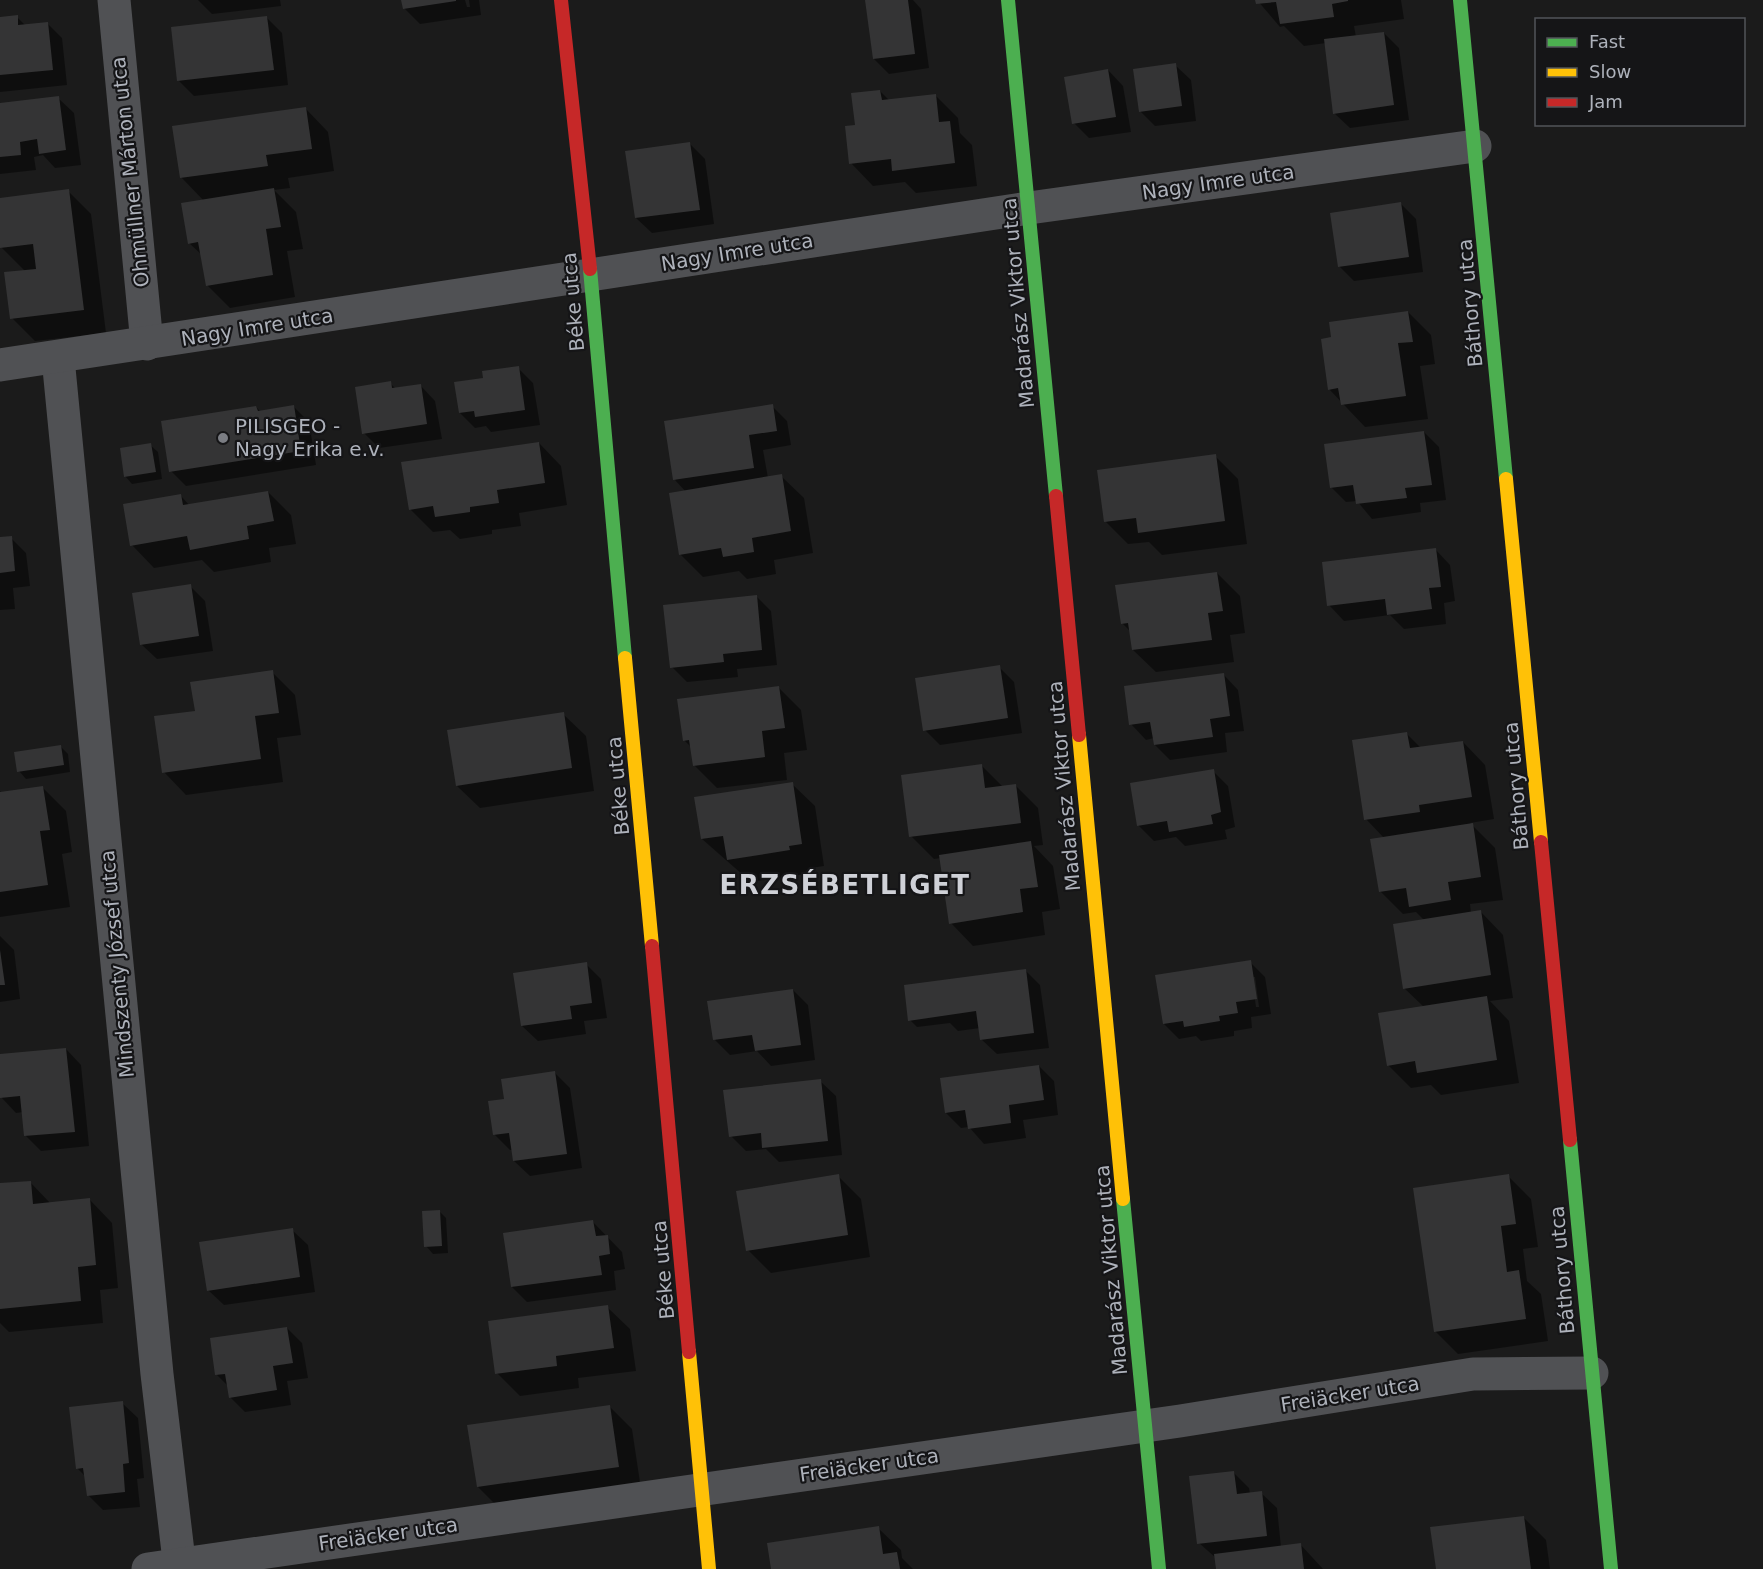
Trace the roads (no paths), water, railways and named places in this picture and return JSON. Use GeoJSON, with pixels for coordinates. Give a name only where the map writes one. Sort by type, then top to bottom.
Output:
{"type":"FeatureCollection","features":[{"type":"Feature","properties":{"kind":"street","name":"Ohmüllner Márton utca"},"geometry":{"type":"LineString","coordinates":[[114,0],[147,344]]}},
{"type":"Feature","properties":{"kind":"street","name":"Béke utca"},"geometry":{"type":"LineString","coordinates":[[561,0],[590,274],[709,1569]]}},
{"type":"Feature","properties":{"kind":"street","name":"Madarász Viktor utca"},"geometry":{"type":"LineString","coordinates":[[1008,0],[1159,1569]]}},
{"type":"Feature","properties":{"kind":"street","name":"Báthory utca"},"geometry":{"type":"LineString","coordinates":[[1460,0],[1611,1569]]}},
{"type":"Feature","properties":{"kind":"street","name":"Nagy Imre utca"},"geometry":{"type":"LineString","coordinates":[[0,365],[58,358],[1029,208],[1474,146]]}},
{"type":"Feature","properties":{"kind":"street","name":"Mindszenty József utca"},"geometry":{"type":"LineString","coordinates":[[58,358],[157,1374],[180,1567]]}},
{"type":"Feature","properties":{"kind":"street","name":"Freiäcker utca"},"geometry":{"type":"LineString","coordinates":[[148,1569],[180,1567],[1473,1374],[1592,1373]]}},
{"type":"Feature","properties":{"kind":"place","name":"PILISGEO - Nagy Erika e.v."},"geometry":{"type":"Point","coordinates":[223,438]}},
{"type":"Feature","properties":{"kind":"district","name":"ERZSÉBETLIGET"},"geometry":{"type":"Point","coordinates":[845,885]}}]}
